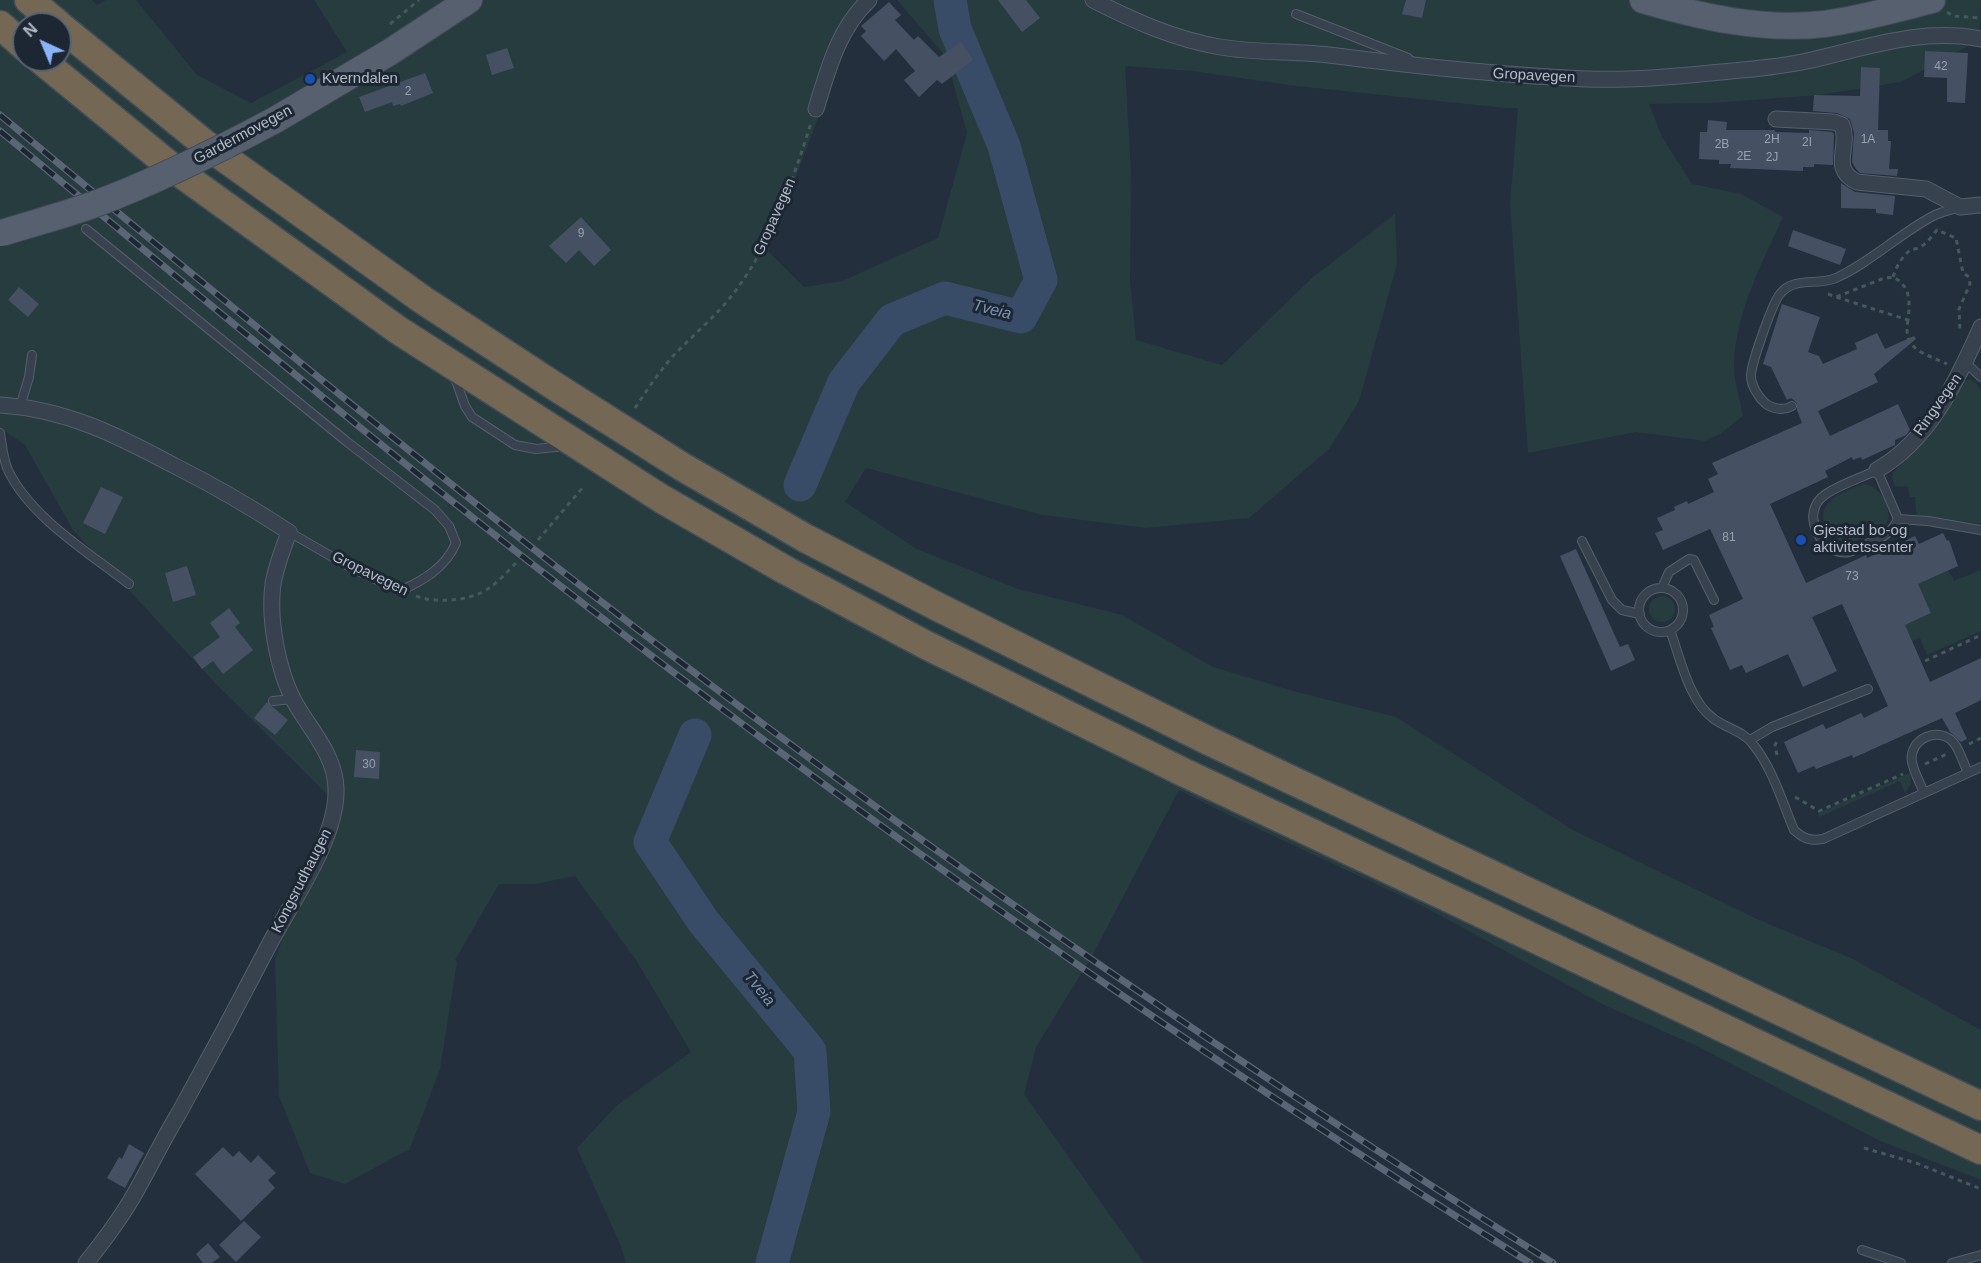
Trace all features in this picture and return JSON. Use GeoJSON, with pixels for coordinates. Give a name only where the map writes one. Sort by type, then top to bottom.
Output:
{"type":"FeatureCollection","features":[{"type":"Feature","properties":{"kind":"highway"},"geometry":{"type":"LineString","coordinates":[[29,0],[43,12]]}},
{"type":"Feature","properties":{"kind":"highway"},"geometry":{"type":"LineString","coordinates":[[0,26],[12,36]]}},
{"type":"Feature","properties":{"kind":"highway"},"geometry":{"type":"LineString","coordinates":[[72,36],[205,144],[423,300],[614,423],[805,538],[940,608],[1209,741],[1981,1106]]}},
{"type":"Feature","properties":{"kind":"highway"},"geometry":{"type":"LineString","coordinates":[[56,72],[169,165],[398,330],[662,500],[776,565],[924,644],[1183,772],[1981,1150]]}},
{"type":"Feature","properties":{"kind":"main road","name":"Gardermovegen"},"geometry":{"type":"LineString","coordinates":[[1,233],[95,204],[238,140],[390,52],[441,8],[469,0]]}},
{"type":"Feature","properties":{"kind":"main road"},"geometry":{"type":"LineString","coordinates":[[1643,0],[1711,8],[1740,22],[1789,26],[1822,24],[1885,7],[1937,3]]}},
{"type":"Feature","properties":{"kind":"street"},"geometry":{"type":"LineString","coordinates":[[816,110],[833,56],[846,27],[858,10],[869,0]]}},
{"type":"Feature","properties":{"kind":"street","name":"Gropavegen"},"geometry":{"type":"LineString","coordinates":[[1093,0],[1138,23],[1197,42],[1252,51],[1325,55],[1507,75],[1619,79],[1704,74],[1782,65],[1923,36],[1957,35],[1981,39]]}},
{"type":"Feature","properties":{"kind":"street"},"geometry":{"type":"LineString","coordinates":[[1776,119],[1834,122],[1842,125],[1845,133],[1842,159],[1844,172],[1848,178],[1857,182],[1926,189],[1960,207],[1981,206]]}},
{"type":"Feature","properties":{"kind":"street","name":"Ringvegen"},"geometry":{"type":"LineString","coordinates":[[1877,470],[1900,454],[1924,429],[1964,366],[1981,327]]}},
{"type":"Feature","properties":{"kind":"street"},"geometry":{"type":"LineString","coordinates":[[0,405],[20,406],[81,421],[119,436],[213,484],[289,532]]}},
{"type":"Feature","properties":{"kind":"street","name":"Kongsrudhaugen"},"geometry":{"type":"LineString","coordinates":[[86,1263],[130,1201],[209,1061],[331,825],[336,782],[330,761],[321,741],[293,699],[279,657],[273,623],[273,584],[289,532]]}},
{"type":"Feature","properties":{"kind":"lane"},"geometry":{"type":"LineString","coordinates":[[1296,14],[1408,58],[1418,67]]}},
{"type":"Feature","properties":{"kind":"lane"},"geometry":{"type":"LineString","coordinates":[[1792,406],[1786,409],[1772,408],[1763,402],[1755,391],[1751,377],[1765,327],[1780,293],[1796,284],[1834,279],[1867,261],[1934,215],[1960,207]]}},
{"type":"Feature","properties":{"kind":"lane"},"geometry":{"type":"LineString","coordinates":[[86,229],[435,510],[449,526],[456,543],[447,562],[418,583],[400,591]]}},
{"type":"Feature","properties":{"kind":"lane"},"geometry":{"type":"LineString","coordinates":[[20,406],[29,377],[32,355]]}},
{"type":"Feature","properties":{"kind":"lane"},"geometry":{"type":"LineString","coordinates":[[1964,366],[1981,377]]}},
{"type":"Feature","properties":{"kind":"lane"},"geometry":{"type":"LineString","coordinates":[[0,433],[8,470],[35,508],[129,584]]}},
{"type":"Feature","properties":{"kind":"lane"},"geometry":{"type":"LineString","coordinates":[[1877,470],[1898,519],[1894,529],[1885,536],[1849,552],[1838,551],[1821,539],[1814,526],[1812,514],[1816,504],[1825,494],[1877,470]]}},
{"type":"Feature","properties":{"kind":"lane"},"geometry":{"type":"LineString","coordinates":[[1898,519],[1928,521],[1981,530]]}},
{"type":"Feature","properties":{"kind":"lane","name":"Gropavegen"},"geometry":{"type":"LineString","coordinates":[[289,532],[348,566],[400,591]]}},
{"type":"Feature","properties":{"kind":"lane"},"geometry":{"type":"LineString","coordinates":[[1582,541],[1612,600],[1622,610],[1640,614]]}},
{"type":"Feature","properties":{"kind":"lane"},"geometry":{"type":"LineString","coordinates":[[1662,588],[1668,572],[1689,559],[1694,560],[1714,600]]}},
{"type":"Feature","properties":{"kind":"lane"},"geometry":{"type":"LineString","coordinates":[[1662,588],[1676,593],[1683,606],[1681,619],[1670,630],[1655,631],[1643,621],[1640,607],[1647,593],[1662,588]]}},
{"type":"Feature","properties":{"kind":"lane"},"geometry":{"type":"LineString","coordinates":[[1670,630],[1691,690],[1700,707],[1712,718],[1750,740],[1763,760],[1794,830],[1802,838],[1823,839],[1981,767]]}},
{"type":"Feature","properties":{"kind":"lane"},"geometry":{"type":"LineString","coordinates":[[1750,740],[1772,727],[1868,689]]}},
{"type":"Feature","properties":{"kind":"lane"},"geometry":{"type":"LineString","coordinates":[[273,701],[293,699]]}},
{"type":"Feature","properties":{"kind":"lane"},"geometry":{"type":"LineString","coordinates":[[1924,793],[1914,769],[1912,754],[1919,741],[1926,736],[1933,734],[1948,738],[1957,749],[1968,773]]}},
{"type":"Feature","properties":{"kind":"lane"},"geometry":{"type":"LineString","coordinates":[[1862,1250],[1901,1263]]}},
{"type":"Feature","properties":{"kind":"lane"},"geometry":{"type":"LineString","coordinates":[[1952,1263],[1981,1255]]}},
{"type":"Feature","properties":{"kind":"path"},"geometry":{"type":"LineString","coordinates":[[387,26],[419,0]]}},
{"type":"Feature","properties":{"kind":"path"},"geometry":{"type":"LineString","coordinates":[[1937,3],[1953,16],[1981,18]]}},
{"type":"Feature","properties":{"kind":"path","name":"Gropavegen"},"geometry":{"type":"LineString","coordinates":[[635,408],[672,357],[739,287],[754,263],[792,183],[816,110]]}},
{"type":"Feature","properties":{"kind":"path"},"geometry":{"type":"LineString","coordinates":[[1893,277],[1898,263],[1905,254],[1926,243],[1937,230],[1956,238],[1963,273],[1969,278],[1970,284],[1959,309],[1961,326],[1958,336]]}},
{"type":"Feature","properties":{"kind":"path"},"geometry":{"type":"LineString","coordinates":[[1836,297],[1881,279],[1893,277],[1905,285],[1909,295],[1905,333],[1912,348],[1946,363],[1964,366]]}},
{"type":"Feature","properties":{"kind":"path"},"geometry":{"type":"LineString","coordinates":[[1809,282],[1836,297],[1908,320]]}},
{"type":"Feature","properties":{"kind":"path"},"geometry":{"type":"LineString","coordinates":[[1942,372],[1951,354]]}},
{"type":"Feature","properties":{"kind":"path"},"geometry":{"type":"LineString","coordinates":[[538,540],[584,486]]}},
{"type":"Feature","properties":{"kind":"path","name":"Gropavegen"},"geometry":{"type":"LineString","coordinates":[[400,591],[432,600],[456,600],[490,587],[516,563]]}},
{"type":"Feature","properties":{"kind":"path"},"geometry":{"type":"LineString","coordinates":[[1925,661],[1981,635]]}},
{"type":"Feature","properties":{"kind":"path"},"geometry":{"type":"LineString","coordinates":[[1780,761],[1775,745],[1781,737],[1794,731],[1790,720]]}},
{"type":"Feature","properties":{"kind":"path"},"geometry":{"type":"LineString","coordinates":[[1792,788],[1796,797],[1819,811],[1981,738]]}},
{"type":"Feature","properties":{"kind":"path"},"geometry":{"type":"LineString","coordinates":[[1864,1148],[1917,1163],[1981,1189]]}},
{"type":"Feature","properties":{"kind":"green space"},"geometry":{"type":"Polygon","coordinates":[[[0,0],[92,0],[97,5],[106,0],[136,0],[197,75],[251,103],[347,52],[314,0],[866,0],[850,16],[818,118],[768,251],[804,287],[842,281],[938,238],[967,133],[946,57],[897,0],[1981,0],[1979,40],[1901,82],[1818,95],[1712,103],[1649,104],[1662,137],[1692,184],[1741,194],[1783,217],[1745,305],[1736,342],[1735,374],[1743,416],[1720,434],[1705,441],[1636,432],[1528,453],[1510,204],[1518,108],[1296,86],[1192,71],[1125,66],[1131,173],[1130,281],[1136,340],[1222,365],[1312,278],[1395,214],[1397,264],[1359,401],[1329,449],[1249,518],[1146,528],[1043,515],[866,468],[845,502],[917,549],[1018,589],[1122,615],[1213,667],[1293,691],[1396,717],[1571,829],[1759,920],[1853,959],[1981,1030],[1981,1180],[1878,1140],[1699,1047],[1602,1004],[1421,905],[1179,790],[1092,956],[1036,1047],[1024,1094],[1144,1263],[626,1263],[620,1244],[577,1148],[616,1106],[691,1052],[636,960],[575,876],[535,884],[499,884],[455,960],[457,962],[440,1069],[409,1151],[407,1150],[345,1184],[310,1173],[279,1096],[275,960],[332,799],[216,684],[73,530],[25,445],[0,428],[0,0]]]}},
{"type":"Feature","properties":{"kind":"green space"},"geometry":{"type":"Polygon","coordinates":[[[1970,379],[1981,391],[1981,524],[1918,515],[1915,497],[1910,497],[1908,487],[1895,486],[1893,473],[1933,429],[1962,382],[1970,379]]]}},
{"type":"Feature","properties":{"kind":"green space"},"geometry":{"type":"Polygon","coordinates":[[[1863,484],[1874,488],[1883,497],[1888,510],[1887,522],[1880,529],[1856,541],[1839,540],[1833,537],[1825,526],[1823,513],[1830,501],[1845,491],[1863,484]]]}},
{"type":"Feature","properties":{"kind":"green space"},"geometry":{"type":"Polygon","coordinates":[[[1948,570],[1954,581],[1981,570],[1981,631],[1927,655],[1920,638],[1912,641],[1888,597],[1948,570]],[[1925,600],[1905,610],[1911,622],[1931,613],[1925,600]]]}},
{"type":"Feature","properties":{"kind":"green space"},"geometry":{"type":"Polygon","coordinates":[[[1662,596],[1671,600],[1675,609],[1671,618],[1662,622],[1653,618],[1649,609],[1653,600],[1662,596]]]}},
{"type":"Feature","properties":{"kind":"green space"},"geometry":{"type":"Polygon","coordinates":[[[1910,773],[1911,784],[1905,793],[1900,781],[1819,817],[1818,813],[1910,773]]]}},
{"type":"Feature","properties":{"kind":"building"},"geometry":{"type":"Polygon","coordinates":[[[998,0],[1026,0],[1040,18],[1022,32],[998,0]]]}},
{"type":"Feature","properties":{"kind":"building"},"geometry":{"type":"Polygon","coordinates":[[[1406,0],[1426,0],[1422,18],[1402,14],[1406,0]]]}},
{"type":"Feature","properties":{"kind":"building"},"geometry":{"type":"Polygon","coordinates":[[[889,2],[901,15],[895,20],[914,40],[918,36],[939,57],[961,42],[973,60],[942,84],[937,80],[919,97],[904,80],[915,71],[896,49],[884,61],[861,36],[866,31],[861,26],[889,2]]]}},
{"type":"Feature","properties":{"kind":"building"},"geometry":{"type":"Polygon","coordinates":[[[507,48],[514,68],[492,75],[486,55],[507,48]]]}},
{"type":"Feature","properties":{"kind":"building"},"geometry":{"type":"Polygon","coordinates":[[[1925,51],[1968,53],[1965,103],[1947,102],[1947,78],[1924,77],[1925,51]]]}},
{"type":"Feature","properties":{"kind":"building"},"geometry":{"type":"Polygon","coordinates":[[[1861,67],[1880,68],[1878,130],[1888,130],[1888,141],[1891,141],[1889,169],[1898,169],[1897,176],[1860,173],[1852,162],[1854,133],[1850,119],[1837,113],[1813,111],[1814,95],[1860,96],[1861,67]]]}},
{"type":"Feature","properties":{"kind":"building"},"geometry":{"type":"Polygon","coordinates":[[[425,73],[433,93],[401,106],[400,104],[393,106],[392,102],[365,112],[359,97],[425,73]]]}},
{"type":"Feature","properties":{"kind":"building"},"geometry":{"type":"Polygon","coordinates":[[[1708,120],[1727,122],[1726,130],[1832,132],[1834,134],[1833,165],[1814,164],[1814,167],[1803,167],[1803,171],[1730,168],[1731,164],[1719,164],[1719,160],[1699,159],[1700,132],[1707,132],[1708,120]]]}},
{"type":"Feature","properties":{"kind":"building"},"geometry":{"type":"Polygon","coordinates":[[[1841,183],[1855,192],[1895,196],[1893,215],[1876,213],[1876,209],[1841,208],[1841,183]]]}},
{"type":"Feature","properties":{"kind":"building"},"geometry":{"type":"Polygon","coordinates":[[[581,217],[611,250],[594,266],[579,250],[566,263],[549,246],[581,217]]]}},
{"type":"Feature","properties":{"kind":"building"},"geometry":{"type":"Polygon","coordinates":[[[1793,230],[1846,249],[1840,265],[1788,246],[1793,230]]]}},
{"type":"Feature","properties":{"kind":"building"},"geometry":{"type":"Polygon","coordinates":[[[19,287],[39,304],[28,317],[8,300],[19,287]]]}},
{"type":"Feature","properties":{"kind":"building"},"geometry":{"type":"Polygon","coordinates":[[[1782,304],[1820,317],[1808,352],[1819,356],[1823,364],[1857,349],[1855,343],[1877,333],[1885,349],[1914,336],[1916,339],[1874,374],[1878,382],[1818,411],[1830,436],[1898,404],[1910,430],[1906,435],[1895,440],[1895,445],[1862,460],[1861,457],[1853,460],[1852,457],[1825,471],[1828,477],[1770,504],[1806,583],[1866,555],[1867,558],[1915,536],[1919,544],[1943,533],[1947,541],[1949,540],[1958,566],[1918,584],[1931,613],[1905,625],[1930,682],[1981,658],[1981,700],[1955,713],[1967,739],[1961,742],[1950,732],[1942,718],[1853,758],[1852,755],[1816,769],[1814,766],[1798,773],[1784,742],[1823,724],[1826,729],[1861,713],[1864,718],[1888,706],[1842,604],[1812,617],[1837,671],[1803,687],[1788,654],[1746,673],[1742,665],[1730,670],[1711,628],[1714,627],[1709,615],[1743,599],[1710,529],[1663,550],[1655,533],[1663,530],[1657,518],[1675,510],[1674,507],[1687,501],[1688,504],[1714,492],[1708,479],[1718,474],[1712,463],[1802,423],[1797,403],[1791,398],[1787,400],[1771,367],[1763,364],[1782,304]]]}},
{"type":"Feature","properties":{"kind":"building"},"geometry":{"type":"Polygon","coordinates":[[[101,487],[123,497],[105,534],[83,523],[101,487]]]}},
{"type":"Feature","properties":{"kind":"building"},"geometry":{"type":"Polygon","coordinates":[[[1576,549],[1620,647],[1628,644],[1635,660],[1611,671],[1560,556],[1576,549]]]}},
{"type":"Feature","properties":{"kind":"building"},"geometry":{"type":"Polygon","coordinates":[[[187,566],[196,595],[173,602],[165,573],[187,566]]]}},
{"type":"Feature","properties":{"kind":"building"},"geometry":{"type":"Polygon","coordinates":[[[229,608],[240,623],[235,627],[253,650],[223,674],[213,661],[202,669],[193,657],[220,637],[210,623],[229,608]]]}},
{"type":"Feature","properties":{"kind":"building"},"geometry":{"type":"Polygon","coordinates":[[[267,702],[288,720],[275,735],[254,718],[267,702]]]}},
{"type":"Feature","properties":{"kind":"building"},"geometry":{"type":"Polygon","coordinates":[[[356,750],[380,752],[379,779],[354,777],[356,750]]]}},
{"type":"Feature","properties":{"kind":"building"},"geometry":{"type":"Polygon","coordinates":[[[129,1144],[144,1153],[125,1188],[107,1178],[119,1157],[122,1159],[129,1144]]]}},
{"type":"Feature","properties":{"kind":"building"},"geometry":{"type":"Polygon","coordinates":[[[223,1147],[233,1157],[239,1151],[251,1163],[258,1155],[276,1173],[268,1180],[275,1188],[241,1221],[195,1174],[223,1147]]]}},
{"type":"Feature","properties":{"kind":"building"},"geometry":{"type":"Polygon","coordinates":[[[244,1221],[261,1237],[236,1262],[219,1245],[244,1221]]]}},
{"type":"Feature","properties":{"kind":"building"},"geometry":{"type":"Polygon","coordinates":[[[208,1243],[220,1257],[212,1263],[203,1263],[196,1254],[208,1243]]]}},
{"type":"Feature","properties":{"kind":"waterway","name":"Tveia"},"geometry":{"type":"LineString","coordinates":[[800,485],[844,382],[892,320],[945,298],[1021,317],[1041,280],[1004,146],[955,29],[950,0]]}},
{"type":"Feature","properties":{"kind":"waterway","name":"Tveia"},"geometry":{"type":"LineString","coordinates":[[695,735],[650,842],[703,921],[810,1051],[814,1112],[772,1263]]}},
{"type":"Feature","properties":{"kind":"railway"},"geometry":{"type":"LineString","coordinates":[[0,115],[409,450],[574,581],[767,727],[987,886],[1211,1041],[1553,1263]]}},
{"type":"Feature","properties":{"kind":"railway"},"geometry":{"type":"LineString","coordinates":[[0,131],[460,508],[771,745],[895,836],[1145,1011],[1401,1181],[1530,1263]]}},
{"type":"Feature","properties":{"kind":"place","name":"Kverndalen"},"geometry":{"type":"Point","coordinates":[310,79]}},
{"type":"Feature","properties":{"kind":"place","name":"Gjestad bo-og aktivitetssenter"},"geometry":{"type":"Point","coordinates":[1801,540]}}]}
